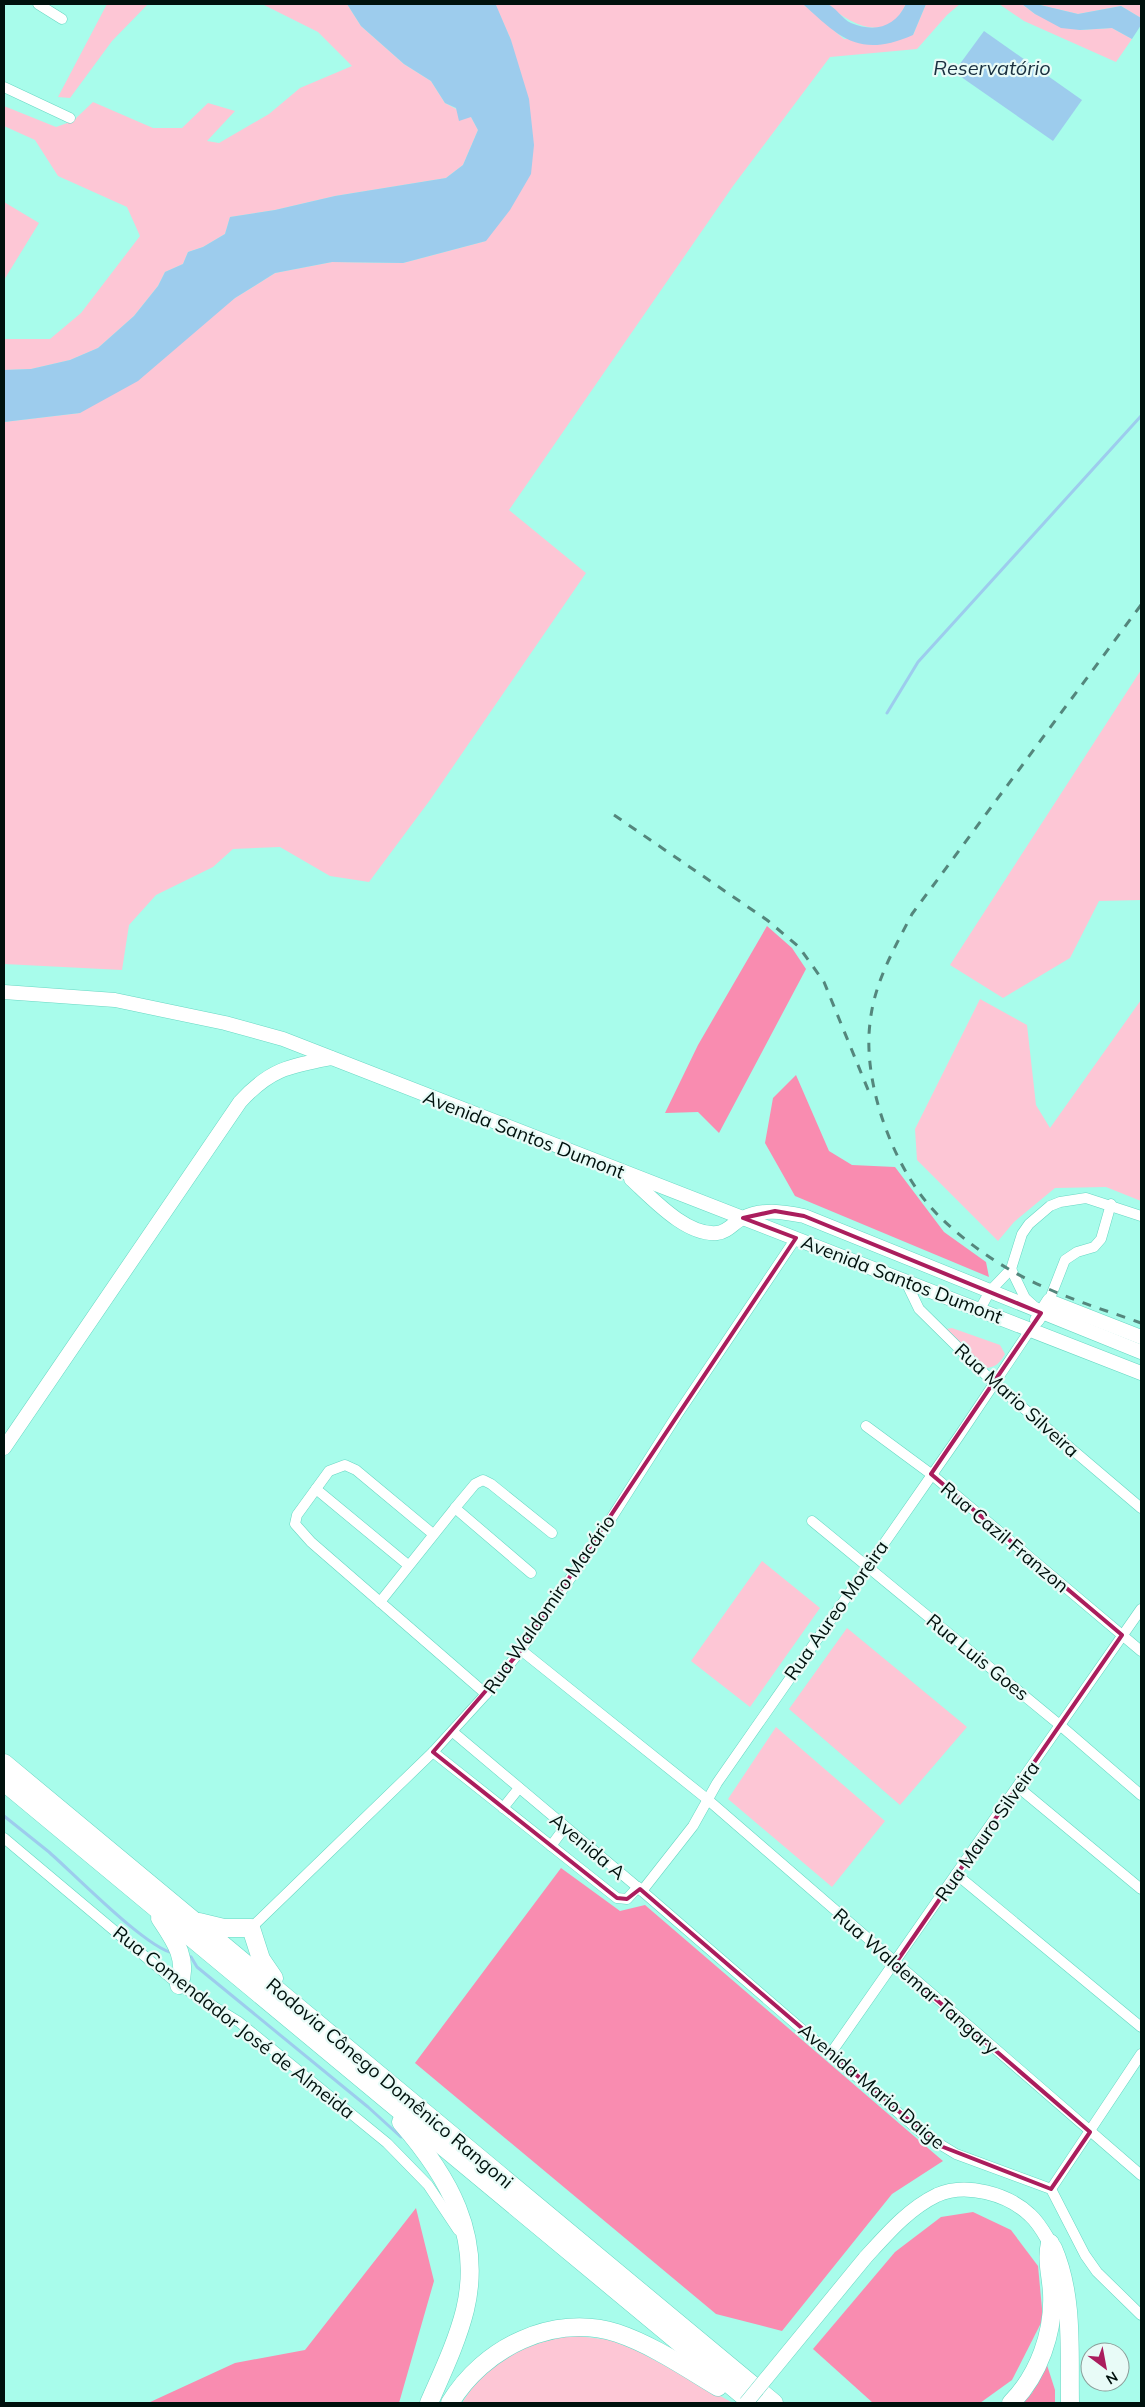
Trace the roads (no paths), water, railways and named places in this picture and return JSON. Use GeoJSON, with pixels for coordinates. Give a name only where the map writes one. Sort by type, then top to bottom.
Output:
{"type":"FeatureCollection","features":[{"type":"Feature","properties":{"kind":"highway","name":"Rodovia Cônego Domênico Rangoni"},"geometry":{"type":"LineString","coordinates":[[4,1763],[289,1999],[764,2401]]}},
{"type":"Feature","properties":{"kind":"highway","name":"Rodovia Cônego Domênico Rangoni"},"geometry":{"type":"LineString","coordinates":[[4,1782],[372,2086],[764,2401]]}},
{"type":"Feature","properties":{"kind":"highway"},"geometry":{"type":"LineString","coordinates":[[150,1903],[179,1949],[184,1970],[179,1985]]}},
{"type":"Feature","properties":{"kind":"highway"},"geometry":{"type":"LineString","coordinates":[[194,1920],[224,1928],[251,1928],[261,1959],[289,1999]]}},
{"type":"Feature","properties":{"kind":"highway"},"geometry":{"type":"LineString","coordinates":[[372,2086],[440,2171],[453,2196],[467,2243],[469,2274],[465,2309],[456,2339],[430,2403]]}},
{"type":"Feature","properties":{"kind":"highway"},"geometry":{"type":"LineString","coordinates":[[1011,2403],[1029,2381],[1040,2360],[1049,2332],[1053,2305],[1047,2256],[1050,2243]]}},
{"type":"Feature","properties":{"kind":"highway"},"geometry":{"type":"LineString","coordinates":[[1050,2243],[1061,2268],[1067,2299],[1070,2403]]}},
{"type":"Feature","properties":{"kind":"highway"},"geometry":{"type":"LineString","coordinates":[[450,2403],[477,2370],[502,2349],[547,2331],[571,2328],[595,2329],[617,2333],[647,2346],[746,2403]]}},
{"type":"Feature","properties":{"kind":"highway"},"geometry":{"type":"LineString","coordinates":[[764,2401],[780,2398],[790,2403]]}},
{"type":"Feature","properties":{"kind":"main road","name":"Avenida Santos Dumont"},"geometry":{"type":"LineString","coordinates":[[4,992],[115,1000],[225,1023],[283,1039],[1141,1373]]}},
{"type":"Feature","properties":{"kind":"main road"},"geometry":{"type":"LineString","coordinates":[[4,1448],[240,1102],[258,1083],[284,1068],[332,1058]]}},
{"type":"Feature","properties":{"kind":"main road"},"geometry":{"type":"LineString","coordinates":[[625,1173],[670,1214],[704,1232],[717,1233],[725,1231],[743,1218],[774,1211],[804,1216],[1141,1352]]}},
{"type":"Feature","properties":{"kind":"main road"},"geometry":{"type":"LineString","coordinates":[[1030,1330],[1049,1301],[1141,1337]]}},
{"type":"Feature","properties":{"kind":"main road"},"geometry":{"type":"LineString","coordinates":[[746,2403],[866,2258],[901,2220],[914,2209],[938,2195],[958,2190],[988,2192],[1014,2203],[1030,2215],[1050,2243]]}},
{"type":"Feature","properties":{"kind":"street"},"geometry":{"type":"LineString","coordinates":[[38,4],[62,19]]}},
{"type":"Feature","properties":{"kind":"street"},"geometry":{"type":"LineString","coordinates":[[4,87],[70,118]]}},
{"type":"Feature","properties":{"kind":"street"},"geometry":{"type":"LineString","coordinates":[[980,1309],[990,1291],[1011,1269],[1022,1234],[1037,1215],[1050,1206],[1060,1202],[1086,1198],[1110,1204],[1141,1216]]}},
{"type":"Feature","properties":{"kind":"street"},"geometry":{"type":"LineString","coordinates":[[1049,1301],[1065,1260],[1077,1252],[1094,1247],[1101,1239],[1110,1204]]}},
{"type":"Feature","properties":{"kind":"street","name":"Rua Waldomiro Macário"},"geometry":{"type":"LineString","coordinates":[[251,1928],[433,1752],[486,1694],[521,1650],[607,1525],[682,1407],[796,1238]]}},
{"type":"Feature","properties":{"kind":"street"},"geometry":{"type":"LineString","coordinates":[[1011,1269],[1025,1298],[1041,1313]]}},
{"type":"Feature","properties":{"kind":"street","name":"Rua Mario Silveira"},"geometry":{"type":"LineString","coordinates":[[905,1280],[919,1309],[994,1383],[1141,1508]]}},
{"type":"Feature","properties":{"kind":"street","name":"Rua Aureo Moreira"},"geometry":{"type":"LineString","coordinates":[[640,1889],[693,1826],[708,1799],[1030,1330]]}},
{"type":"Feature","properties":{"kind":"street","name":"Rua Cazil Franzon"},"geometry":{"type":"LineString","coordinates":[[866,1426],[931,1474],[1141,1652]]}},
{"type":"Feature","properties":{"kind":"street"},"geometry":{"type":"LineString","coordinates":[[433,1534],[356,1470],[345,1465],[329,1471],[297,1515],[295,1524],[311,1542],[486,1694]]}},
{"type":"Feature","properties":{"kind":"street"},"geometry":{"type":"LineString","coordinates":[[380,1602],[433,1534],[476,1484],[483,1480],[491,1484],[552,1533]]}},
{"type":"Feature","properties":{"kind":"street"},"geometry":{"type":"LineString","coordinates":[[316,1489],[408,1565]]}},
{"type":"Feature","properties":{"kind":"street"},"geometry":{"type":"LineString","coordinates":[[455,1508],[531,1573]]}},
{"type":"Feature","properties":{"kind":"street","name":"Rua Luis Goes"},"geometry":{"type":"LineString","coordinates":[[812,1521],[1061,1726],[1141,1796]]}},
{"type":"Feature","properties":{"kind":"street","name":"Rua Mauro Silveira"},"geometry":{"type":"LineString","coordinates":[[832,2053],[1141,1609]]}},
{"type":"Feature","properties":{"kind":"street","name":"Rua Waldemar Tangary"},"geometry":{"type":"LineString","coordinates":[[521,1650],[708,1799],[895,1964],[1141,2175]]}},
{"type":"Feature","properties":{"kind":"street","name":"Avenida A"},"geometry":{"type":"LineString","coordinates":[[433,1752],[617,1898],[628,1899],[640,1889],[452,1732]]}},
{"type":"Feature","properties":{"kind":"street"},"geometry":{"type":"LineString","coordinates":[[1018,1787],[1141,1889]]}},
{"type":"Feature","properties":{"kind":"street"},"geometry":{"type":"LineString","coordinates":[[503,1808],[519,1788]]}},
{"type":"Feature","properties":{"kind":"street"},"geometry":{"type":"LineString","coordinates":[[551,1846],[565,1827]]}},
{"type":"Feature","properties":{"kind":"street","name":"Rua Comendador José de Almeida"},"geometry":{"type":"LineString","coordinates":[[4,1838],[179,1985],[239,2022],[387,2143],[428,2185],[467,2243]]}},
{"type":"Feature","properties":{"kind":"street"},"geometry":{"type":"LineString","coordinates":[[956,1874],[1141,2028]]}},
{"type":"Feature","properties":{"kind":"street","name":"Avenida Mario Daige"},"geometry":{"type":"LineString","coordinates":[[640,1889],[938,2145],[956,2154],[1051,2189]]}},
{"type":"Feature","properties":{"kind":"street"},"geometry":{"type":"LineString","coordinates":[[1141,2054],[1051,2189],[1085,2255],[1097,2272],[1141,2315]]}},
{"type":"Feature","properties":{"kind":"water"},"geometry":{"type":"Polygon","coordinates":[[[347,4],[496,5],[511,40],[529,99],[534,145],[531,174],[510,210],[486,241],[403,263],[332,262],[275,273],[235,298],[138,381],[80,413],[4,422],[4,370],[31,369],[70,360],[98,348],[134,316],[158,286],[165,272],[183,264],[188,252],[203,247],[225,234],[230,217],[275,210],[335,196],[446,178],[463,165],[478,130],[471,117],[459,121],[456,108],[445,103],[431,81],[404,64],[361,26],[347,4]]]}},
{"type":"Feature","properties":{"kind":"water"},"geometry":{"type":"Polygon","coordinates":[[[803,4],[827,4],[851,23],[860,26],[876,27],[890,23],[906,4],[926,4],[913,35],[895,42],[865,45],[841,35],[803,4]]]}},
{"type":"Feature","properties":{"kind":"water"},"geometry":{"type":"Polygon","coordinates":[[[1022,4],[1036,4],[1078,14],[1121,6],[1141,18],[1141,25],[1132,39],[1112,28],[1080,30],[1061,28],[1035,14],[1022,4]]]}},
{"type":"Feature","properties":{"kind":"water","name":"Reservatório"},"geometry":{"type":"Polygon","coordinates":[[[984,31],[1082,100],[1053,141],[954,72],[984,31]]]}},
{"type":"Feature","properties":{"kind":"waterway"},"geometry":{"type":"LineString","coordinates":[[887,713],[918,662],[1141,416]]}},
{"type":"Feature","properties":{"kind":"waterway"},"geometry":{"type":"LineString","coordinates":[[4,1816],[49,1852],[128,1925],[161,1948],[173,1953]]}},
{"type":"Feature","properties":{"kind":"waterway"},"geometry":{"type":"LineString","coordinates":[[188,1956],[191,1957],[197,1967],[368,2107],[401,2137]]}},
{"type":"Feature","properties":{"kind":"railway"},"geometry":{"type":"LineString","coordinates":[[1141,605],[912,914],[880,980],[872,1008],[869,1048],[871,1074],[877,1101],[897,1155],[925,1201],[942,1219],[977,1248],[1029,1280],[1066,1296],[1141,1323]]}},
{"type":"Feature","properties":{"kind":"railway"},"geometry":{"type":"LineString","coordinates":[[614,815],[767,920],[799,947],[824,982],[871,1097]]}}]}
